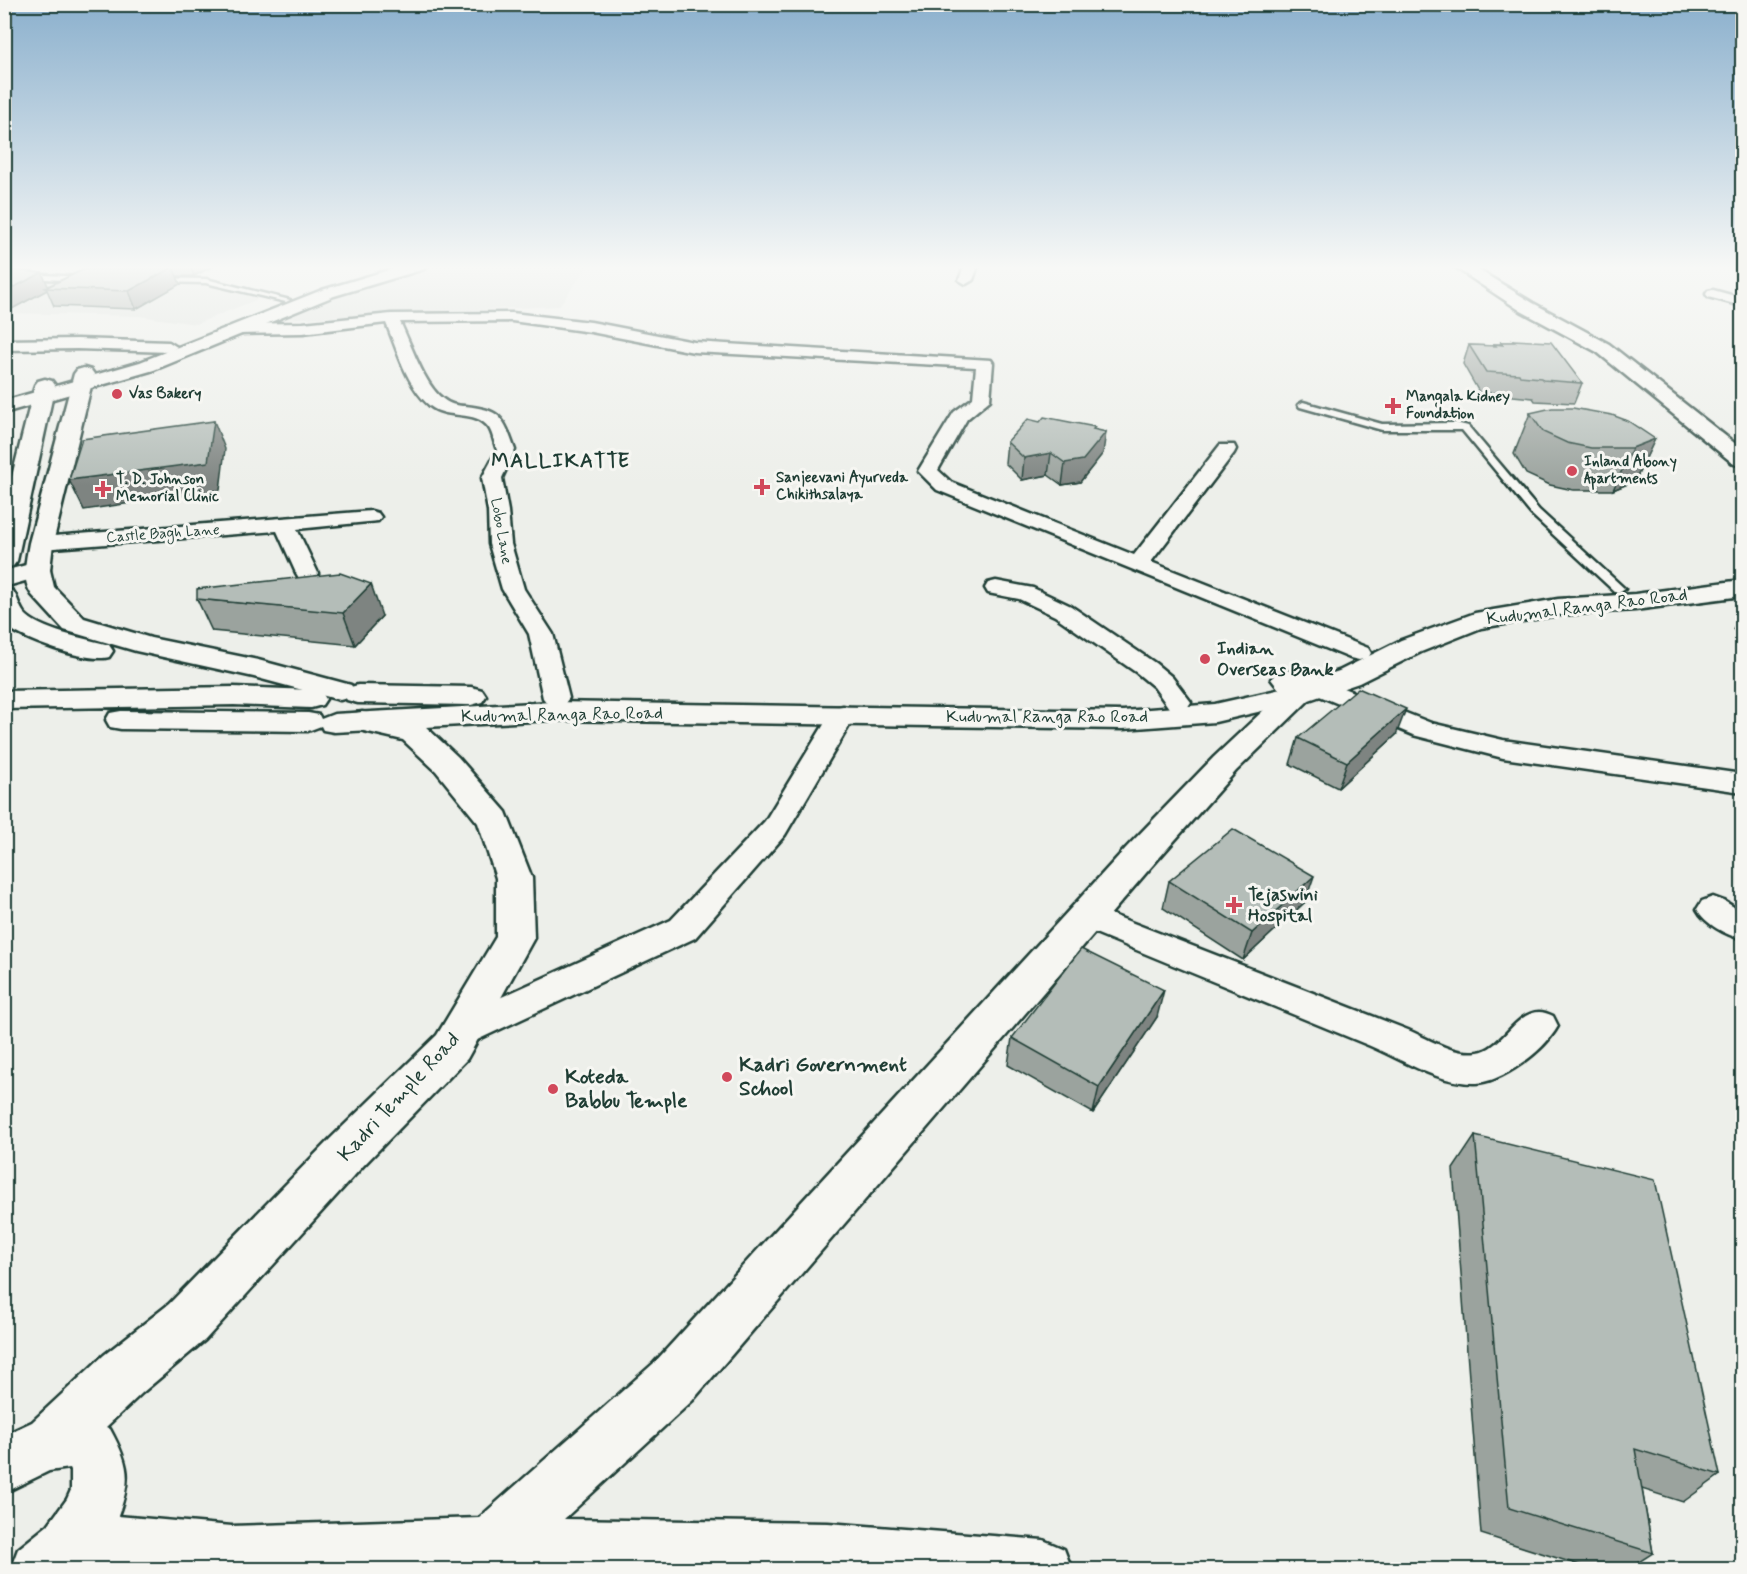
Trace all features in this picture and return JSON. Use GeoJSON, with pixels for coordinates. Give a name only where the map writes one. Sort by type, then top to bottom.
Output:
{"type":"FeatureCollection","features":[{"type":"Feature","properties":{"kind":"street"},"geometry":{"type":"LineString","coordinates":[[82,380],[188,339]]}},
{"type":"Feature","properties":{"kind":"street"},"geometry":{"type":"LineString","coordinates":[[4,407],[44,391],[82,380],[147,366],[212,339]]}},
{"type":"Feature","properties":{"kind":"street","name":"Lobo Lane"},"geometry":{"type":"LineString","coordinates":[[402,339],[426,390],[438,404],[462,411],[484,413],[498,428],[506,450],[492,478],[498,510],[500,544],[513,589],[541,634],[556,698]]}},
{"type":"Feature","properties":{"kind":"street"},"geometry":{"type":"LineString","coordinates":[[655,339],[694,347],[984,363],[981,400],[960,416],[928,471],[944,486],[1359,653]]}},
{"type":"Feature","properties":{"kind":"street"},"geometry":{"type":"LineString","coordinates":[[1588,339],[1604,348],[1743,459]]}},
{"type":"Feature","properties":{"kind":"street"},"geometry":{"type":"LineString","coordinates":[[4,345],[77,344],[169,347]]}},
{"type":"Feature","properties":{"kind":"street"},"geometry":{"type":"LineString","coordinates":[[82,380],[40,543],[37,570],[41,589],[74,624],[146,645],[258,669],[333,706]]}},
{"type":"Feature","properties":{"kind":"street"},"geometry":{"type":"LineString","coordinates":[[4,396],[44,391]]}},
{"type":"Feature","properties":{"kind":"street"},"geometry":{"type":"LineString","coordinates":[[4,561],[44,391]]}},
{"type":"Feature","properties":{"kind":"street"},"geometry":{"type":"LineString","coordinates":[[1138,564],[1227,449]]}},
{"type":"Feature","properties":{"kind":"street","name":"Castle Bagh Lane"},"geometry":{"type":"LineString","coordinates":[[40,543],[371,517]]}},
{"type":"Feature","properties":{"kind":"street"},"geometry":{"type":"LineString","coordinates":[[285,525],[307,573]]}},
{"type":"Feature","properties":{"kind":"street"},"geometry":{"type":"LineString","coordinates":[[4,579],[37,570]]}},
{"type":"Feature","properties":{"kind":"street"},"geometry":{"type":"LineString","coordinates":[[4,700],[234,696],[333,706],[556,698],[1146,705],[1204,699],[1301,683],[1436,617],[1470,608],[1743,575]]}},
{"type":"Feature","properties":{"kind":"street"},"geometry":{"type":"LineString","coordinates":[[996,588],[1025,592],[1063,611],[1146,668],[1163,682],[1178,702]]}},
{"type":"Feature","properties":{"kind":"street","name":"Kudumal Ranga Rao Road"},"geometry":{"type":"LineString","coordinates":[[4,722],[129,720],[333,706],[1123,720],[1215,713],[1301,683],[1349,677],[1411,646],[1475,621],[1558,607],[1635,602],[1743,588]]}},
{"type":"Feature","properties":{"kind":"street"},"geometry":{"type":"LineString","coordinates":[[4,597],[12,617],[31,629],[57,640],[333,706]]}},
{"type":"Feature","properties":{"kind":"street"},"geometry":{"type":"LineString","coordinates":[[1301,683],[1422,729],[1503,749],[1743,783]]}},
{"type":"Feature","properties":{"kind":"street"},"geometry":{"type":"LineString","coordinates":[[490,1547],[673,1382],[1087,917],[1301,683]]}},
{"type":"Feature","properties":{"kind":"street","name":"Kadri Temple Road"},"geometry":{"type":"LineString","coordinates":[[27,1453],[187,1322],[347,1152],[452,1047],[515,938],[514,878],[494,820],[447,764],[414,733],[333,706]]}},
{"type":"Feature","properties":{"kind":"street"},"geometry":{"type":"LineString","coordinates":[[462,1031],[683,929],[775,828],[843,714]]}},
{"type":"Feature","properties":{"kind":"street"},"geometry":{"type":"LineString","coordinates":[[1713,909],[1743,927]]}},
{"type":"Feature","properties":{"kind":"street"},"geometry":{"type":"LineString","coordinates":[[1087,917],[1395,1040],[1452,1066],[1477,1068],[1499,1061],[1540,1026]]}},
{"type":"Feature","properties":{"kind":"street"},"geometry":{"type":"LineString","coordinates":[[27,1453],[71,1440],[88,1445],[98,1458],[102,1475],[99,1496],[90,1518],[56,1555]]}},
{"type":"Feature","properties":{"kind":"street"},"geometry":{"type":"LineString","coordinates":[[56,1555],[232,1555],[490,1547],[828,1552],[1043,1569]]}},
{"type":"Feature","properties":{"kind":"lane"},"geometry":{"type":"LineString","coordinates":[[1303,405],[1376,426],[1465,428],[1535,512],[1619,589]]}},
{"type":"Feature","properties":{"kind":"building"},"geometry":{"type":"Polygon","coordinates":[[[1513,340],[1551,342],[1582,383],[1486,372],[1469,345],[1496,346],[1494,344],[1503,345],[1501,342],[1515,342],[1513,340]]]}},
{"type":"Feature","properties":{"kind":"building"},"geometry":{"type":"Polygon","coordinates":[[[1552,408],[1573,408],[1612,415],[1628,421],[1655,439],[1632,448],[1591,448],[1567,443],[1543,432],[1530,413],[1552,408]]]}},
{"type":"Feature","properties":{"kind":"building"},"geometry":{"type":"Polygon","coordinates":[[[1044,417],[1095,427],[1093,429],[1106,432],[1083,460],[1065,463],[1051,453],[1024,458],[1007,442],[1028,419],[1040,422],[1044,417]]]}},
{"type":"Feature","properties":{"kind":"building"},"geometry":{"type":"Polygon","coordinates":[[[214,421],[208,462],[69,480],[82,439],[214,421]]]}},
{"type":"Feature","properties":{"kind":"building"},"geometry":{"type":"Polygon","coordinates":[[[340,573],[371,584],[343,613],[197,599],[197,589],[340,573]]]}},
{"type":"Feature","properties":{"kind":"building"},"geometry":{"type":"Polygon","coordinates":[[[1358,688],[1406,709],[1347,762],[1298,738],[1358,688]]]}},
{"type":"Feature","properties":{"kind":"building"},"geometry":{"type":"Polygon","coordinates":[[[1233,829],[1314,876],[1252,933],[1169,881],[1233,829]]]}},
{"type":"Feature","properties":{"kind":"building"},"geometry":{"type":"Polygon","coordinates":[[[1081,949],[1164,990],[1099,1087],[1012,1038],[1081,949]]]}},
{"type":"Feature","properties":{"kind":"building"},"geometry":{"type":"Polygon","coordinates":[[[1475,1136],[1655,1180],[1720,1475],[1635,1449],[1653,1553],[1509,1508],[1475,1136]]]}},
{"type":"Feature","properties":{"kind":"place","name":"Vas Bakery"},"geometry":{"type":"Point","coordinates":[117,394]}},
{"type":"Feature","properties":{"kind":"place","name":"Mangala Kidney Foundation"},"geometry":{"type":"Point","coordinates":[1393,406]}},
{"type":"Feature","properties":{"kind":"place","name":"Inland Abony Apartments"},"geometry":{"type":"Point","coordinates":[1572,471]}},
{"type":"Feature","properties":{"kind":"place","name":"Sanjeevani Ayurveda Chikithsalaya"},"geometry":{"type":"Point","coordinates":[762,487]}},
{"type":"Feature","properties":{"kind":"place","name":"T. D. Johnson Memorial Clinic"},"geometry":{"type":"Point","coordinates":[103,489]}},
{"type":"Feature","properties":{"kind":"place","name":"Indian Overseas Bank"},"geometry":{"type":"Point","coordinates":[1205,659]}},
{"type":"Feature","properties":{"kind":"place","name":"Tejaswini Hospital"},"geometry":{"type":"Point","coordinates":[1234,905]}},
{"type":"Feature","properties":{"kind":"place","name":"Kadri Government School"},"geometry":{"type":"Point","coordinates":[727,1077]}},
{"type":"Feature","properties":{"kind":"place","name":"Koteda Babbu Temple"},"geometry":{"type":"Point","coordinates":[553,1089]}},
{"type":"Feature","properties":{"kind":"district","name":"MALLIKATTE"},"geometry":{"type":"Point","coordinates":[561,461]}}]}
